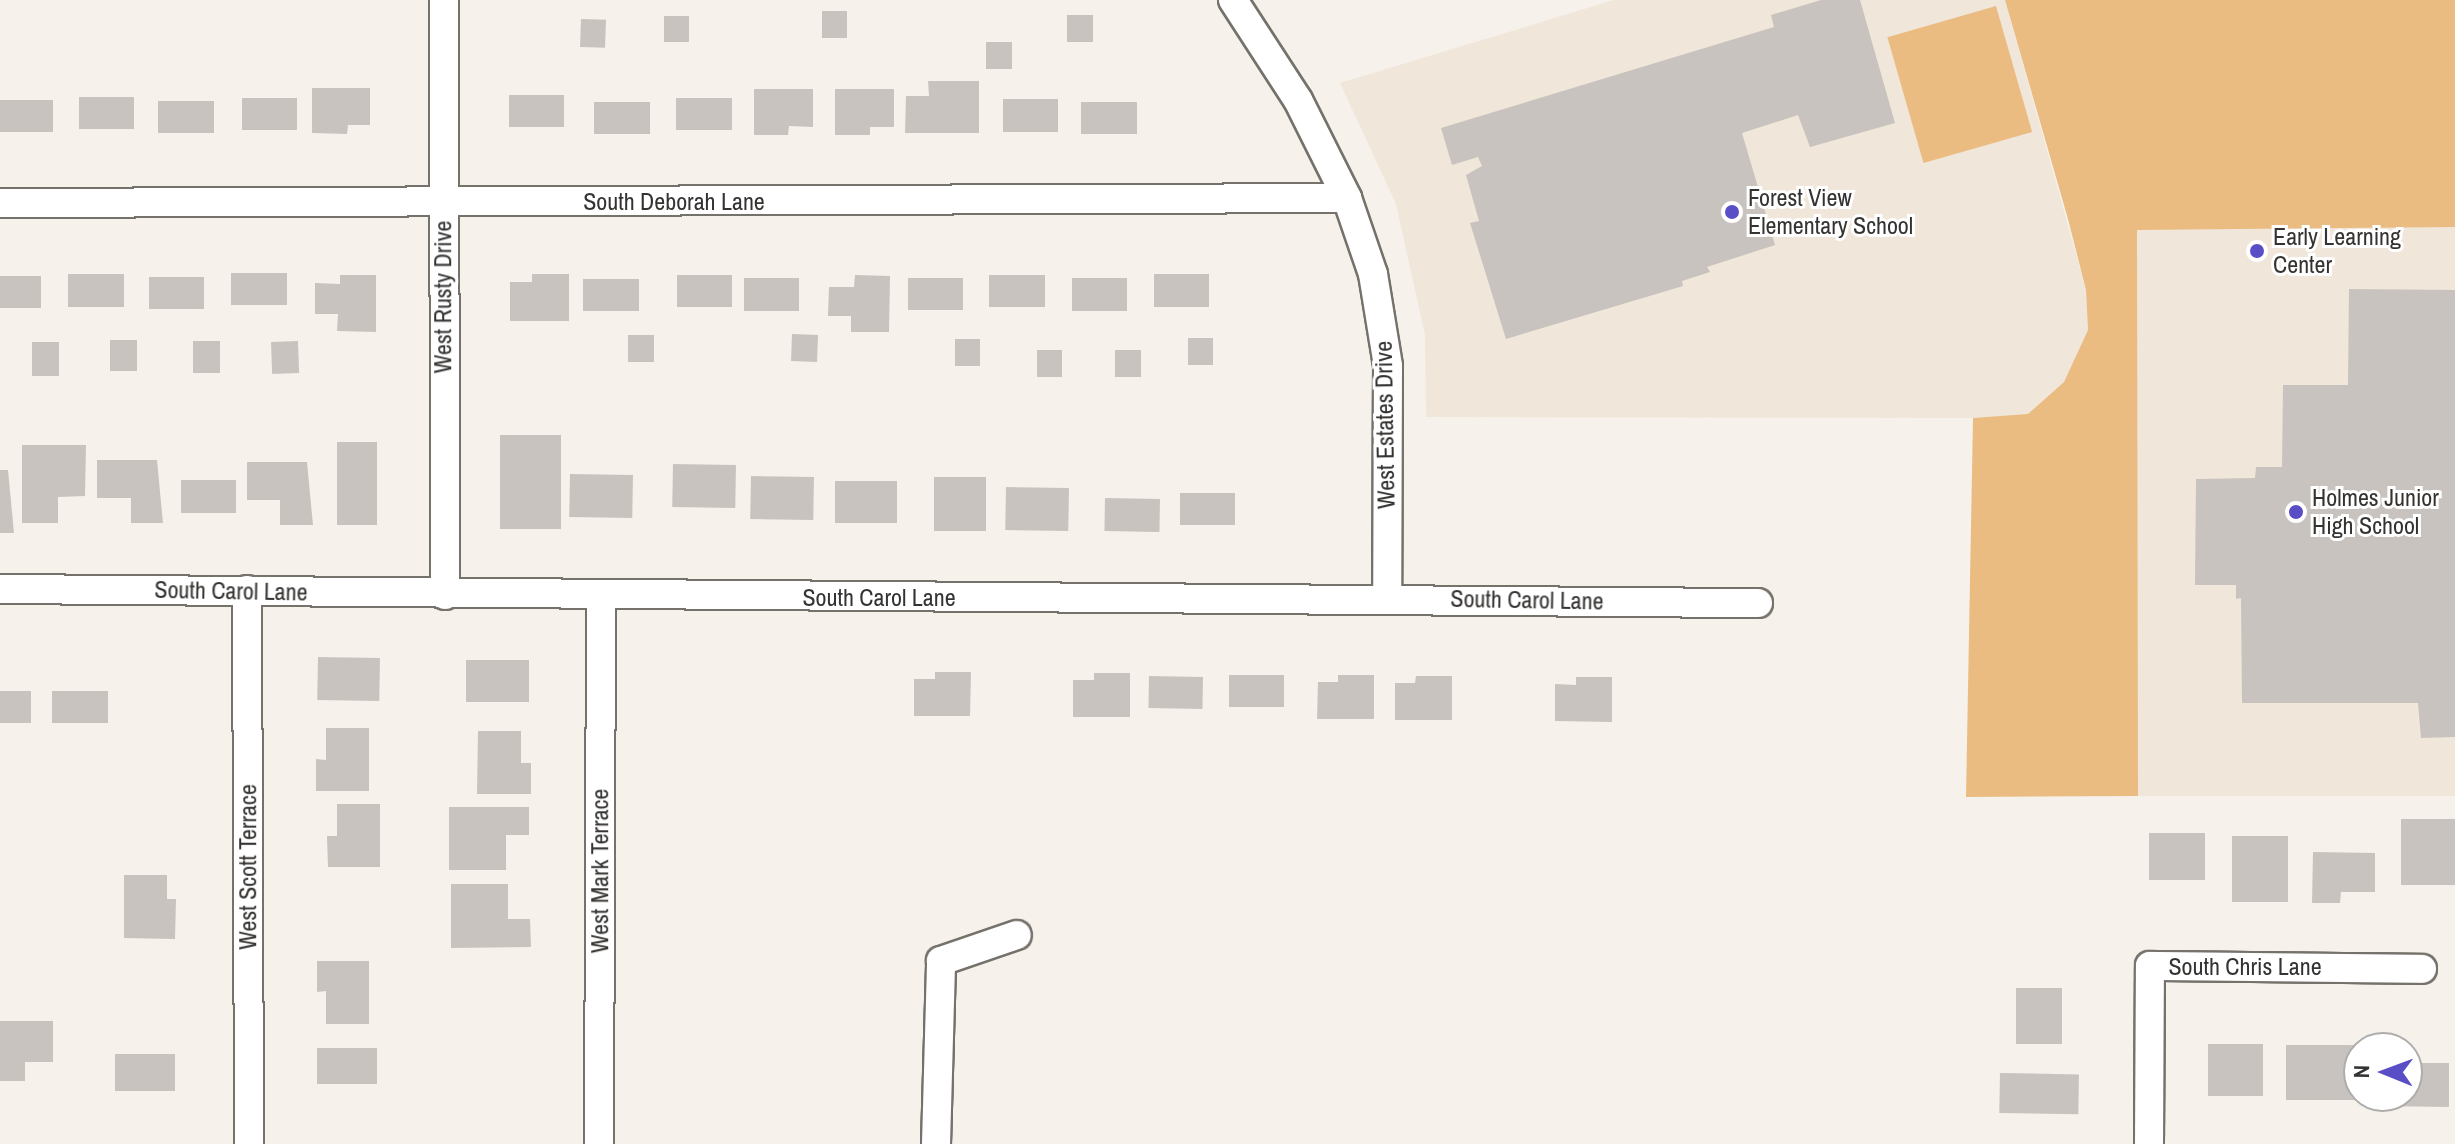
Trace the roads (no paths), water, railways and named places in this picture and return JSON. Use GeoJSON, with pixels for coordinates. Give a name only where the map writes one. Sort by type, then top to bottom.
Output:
{"type":"FeatureCollection","features":[{"type":"Feature","properties":{"kind":"street","name":"West Rusty Drive"},"geometry":{"type":"LineString","coordinates":[[444,0],[445,595]]}},
{"type":"Feature","properties":{"kind":"street","name":"West Estates Drive"},"geometry":{"type":"LineString","coordinates":[[1233,0],[1298,100],[1347,198],[1373,274],[1388,366],[1387,599]]}},
{"type":"Feature","properties":{"kind":"street","name":"South Deborah Lane"},"geometry":{"type":"LineString","coordinates":[[0,203],[1347,198]]}},
{"type":"Feature","properties":{"kind":"street","name":"South Carol Lane"},"geometry":{"type":"LineString","coordinates":[[0,589],[601,597],[1758,603]]}},
{"type":"Feature","properties":{"kind":"street","name":"West Scott Terrace"},"geometry":{"type":"LineString","coordinates":[[247,590],[249,1144]]}},
{"type":"Feature","properties":{"kind":"street","name":"West Mark Terrace"},"geometry":{"type":"LineString","coordinates":[[599,1144],[601,597]]}},
{"type":"Feature","properties":{"kind":"street"},"geometry":{"type":"LineString","coordinates":[[936,1144],[941,961],[1017,935]]}},
{"type":"Feature","properties":{"kind":"street","name":"South Chris Lane"},"geometry":{"type":"LineString","coordinates":[[2149,1144],[2150,966],[2422,969]]}},
{"type":"Feature","properties":{"kind":"place","name":"Forest View Elementary School"},"geometry":{"type":"Point","coordinates":[1732,212]}},
{"type":"Feature","properties":{"kind":"place","name":"Early Learning Center"},"geometry":{"type":"Point","coordinates":[2257,251]}},
{"type":"Feature","properties":{"kind":"place","name":"Holmes Junior High School"},"geometry":{"type":"Point","coordinates":[2296,512]}}]}
